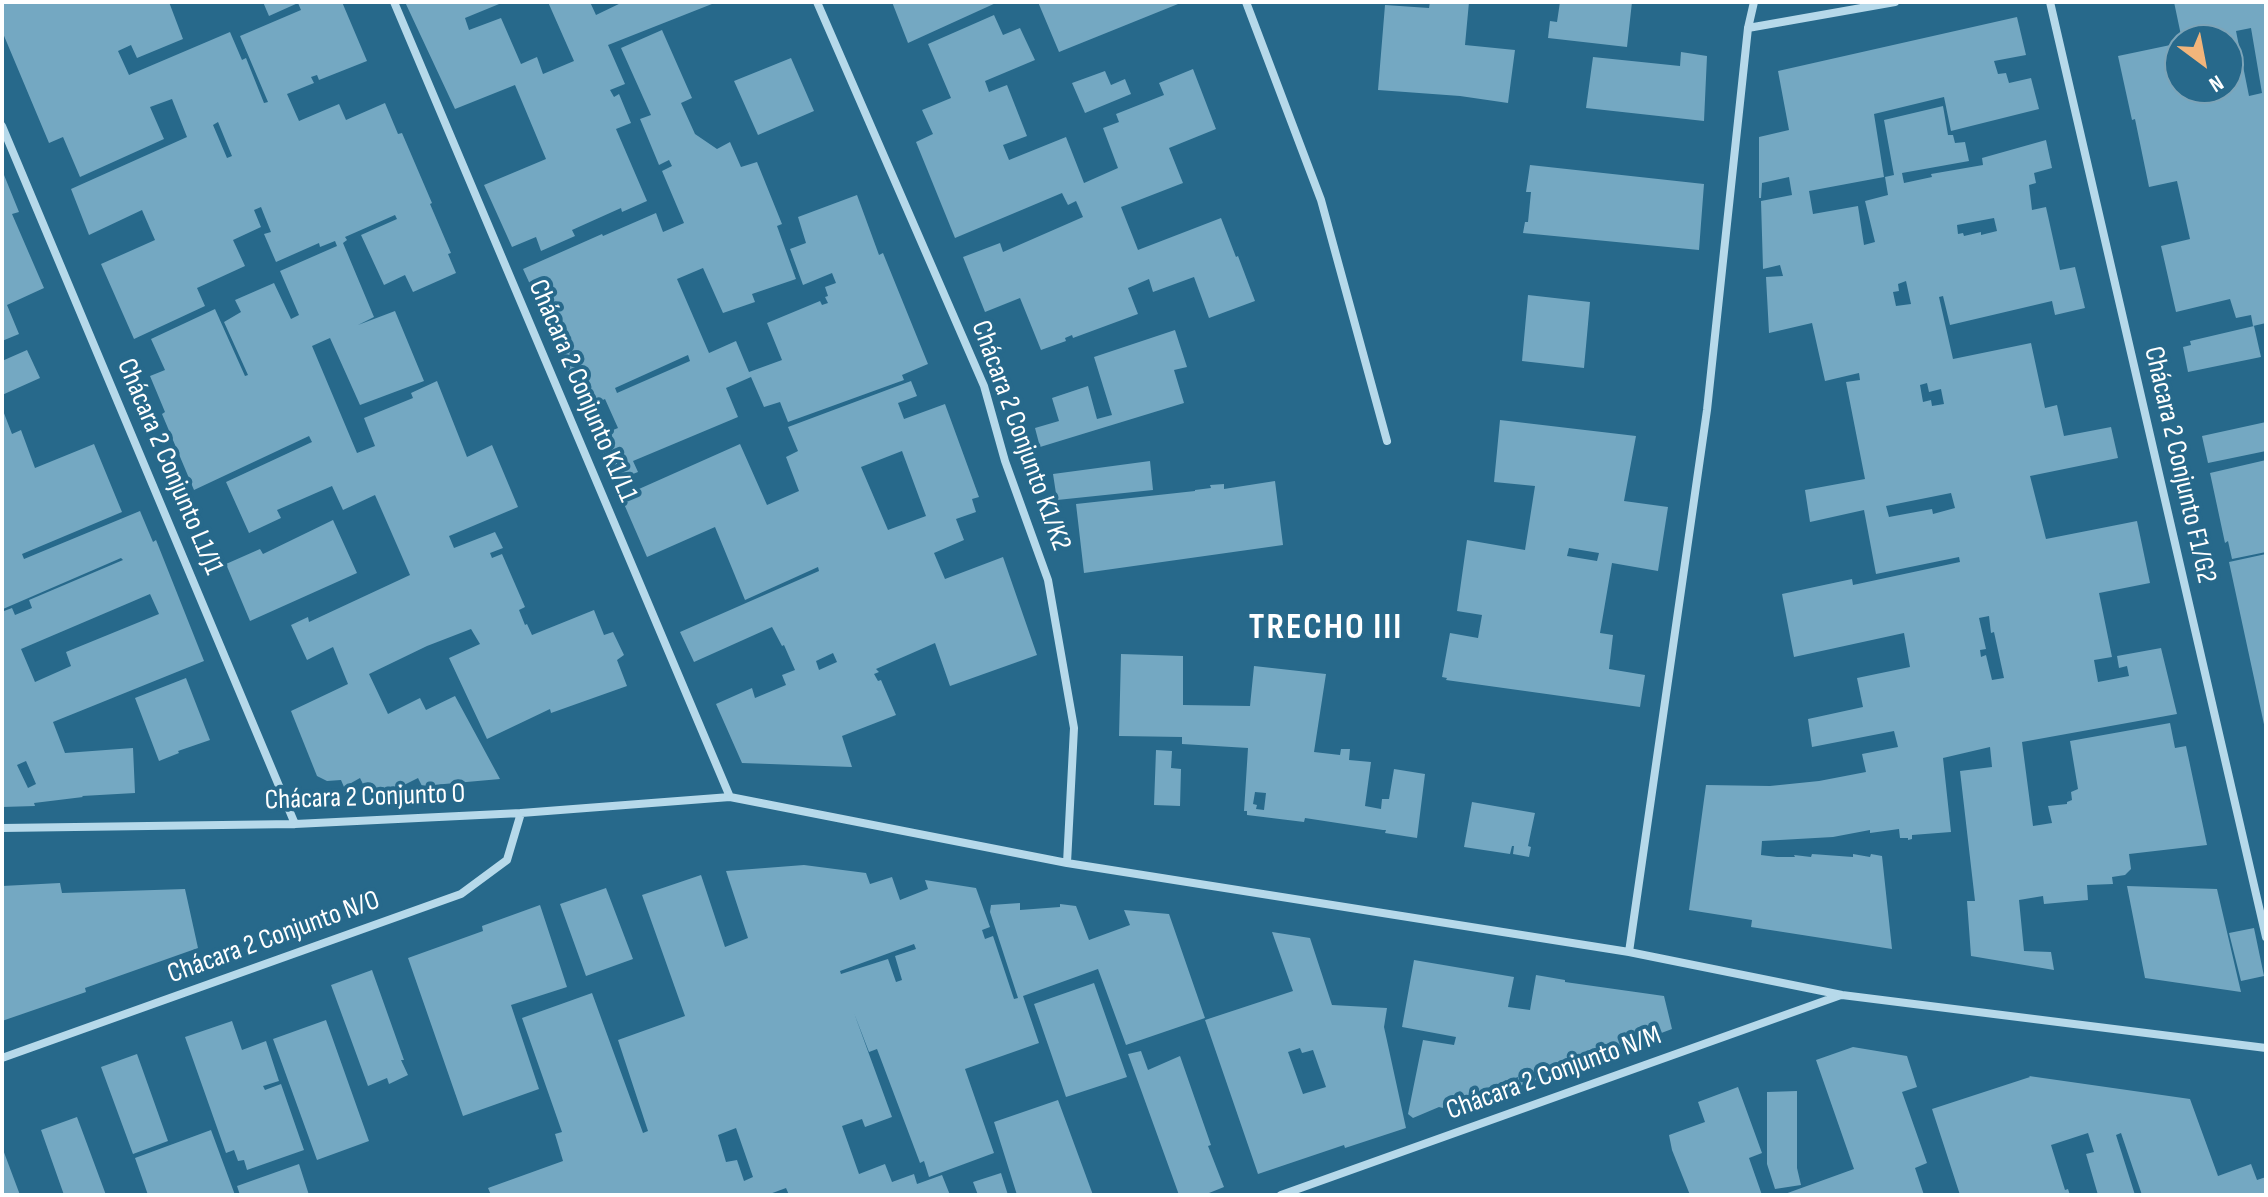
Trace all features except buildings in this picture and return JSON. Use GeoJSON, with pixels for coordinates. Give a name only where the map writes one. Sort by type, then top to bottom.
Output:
{"type":"FeatureCollection","features":[{"type":"Feature","properties":{"kind":"street","name":"Chácara 2 Conjunto K1/L1"},"geometry":{"type":"LineString","coordinates":[[394,2],[730,797]]}},
{"type":"Feature","properties":{"kind":"street","name":"Chácara 2 Conjunto K1/K2"},"geometry":{"type":"LineString","coordinates":[[817,2],[984,386],[1005,461],[1048,580],[1074,728],[1067,863]]}},
{"type":"Feature","properties":{"kind":"street"},"geometry":{"type":"LineString","coordinates":[[1246,2],[1321,200],[1387,441]]}},
{"type":"Feature","properties":{"kind":"street"},"geometry":{"type":"LineString","coordinates":[[1629,952],[1707,410],[1748,28],[1754,2]]}},
{"type":"Feature","properties":{"kind":"street"},"geometry":{"type":"LineString","coordinates":[[1748,28],[1895,2]]}},
{"type":"Feature","properties":{"kind":"street","name":"Chácara 2 Conjunto F1/G2"},"geometry":{"type":"LineString","coordinates":[[2050,2],[2266,937]]}},
{"type":"Feature","properties":{"kind":"street","name":"Chácara 2 Conjunto L1/J1"},"geometry":{"type":"LineString","coordinates":[[2,126],[295,824]]}},
{"type":"Feature","properties":{"kind":"street","name":"Chácara 2 Conjunto O"},"geometry":{"type":"LineString","coordinates":[[2,828],[295,824],[521,813],[730,797],[1067,863],[1629,952],[1842,995],[2266,1048]]}},
{"type":"Feature","properties":{"kind":"street","name":"Chácara 2 Conjunto N/O"},"geometry":{"type":"LineString","coordinates":[[2,1058],[461,894],[507,860],[521,813]]}},
{"type":"Feature","properties":{"kind":"street","name":"Chácara 2 Conjunto N/M"},"geometry":{"type":"LineString","coordinates":[[1281,1195],[1842,995]]}},
{"type":"Feature","properties":{"kind":"district","name":"TRECHO III"},"geometry":{"type":"Point","coordinates":[1326,629]}}]}
